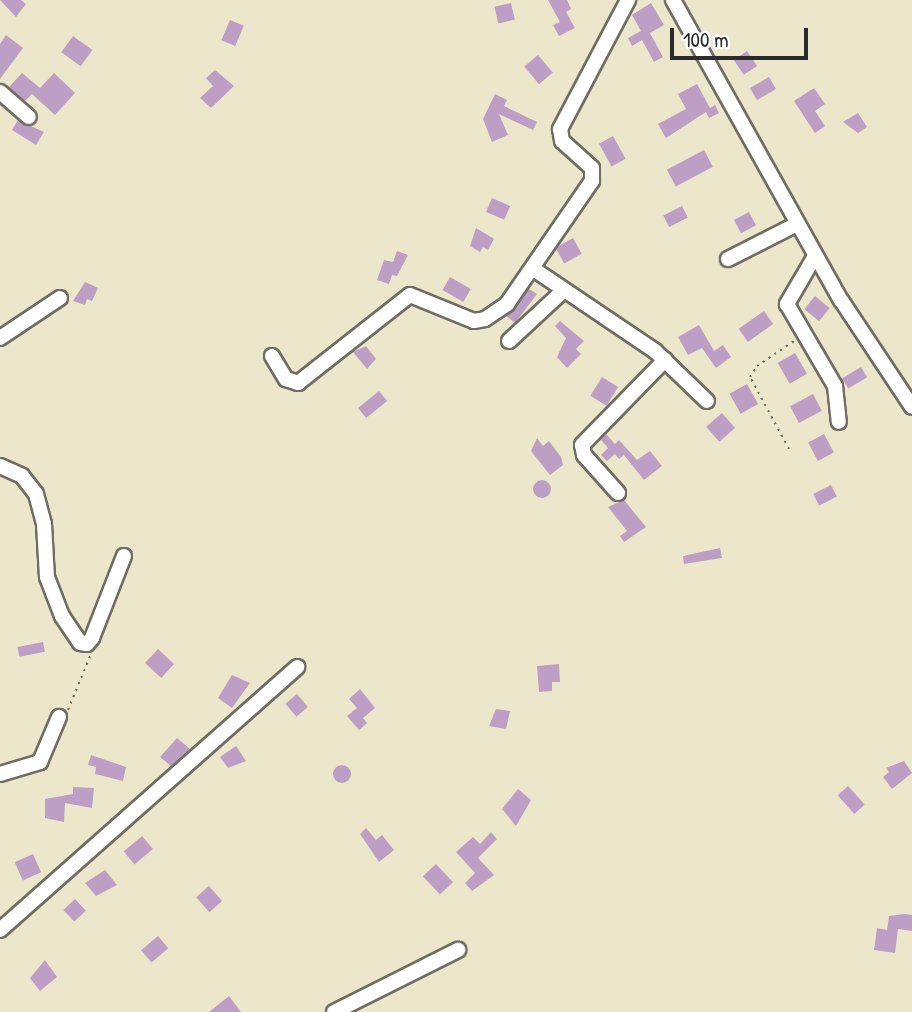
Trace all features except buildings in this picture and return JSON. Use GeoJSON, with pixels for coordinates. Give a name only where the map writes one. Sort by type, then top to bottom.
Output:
{"type":"FeatureCollection","features":[{"type":"Feature","properties":{"kind":"street"},"geometry":{"type":"LineString","coordinates":[[272,356],[286,379],[298,383],[407,297],[420,296],[479,321],[505,307],[534,270],[593,179],[591,166],[562,141],[560,129],[628,0]]}},
{"type":"Feature","properties":{"kind":"street"},"geometry":{"type":"LineString","coordinates":[[673,0],[815,256],[912,407]]}},
{"type":"Feature","properties":{"kind":"street"},"geometry":{"type":"LineString","coordinates":[[0,92],[29,117]]}},
{"type":"Feature","properties":{"kind":"street"},"geometry":{"type":"LineString","coordinates":[[729,259],[797,224]]}},
{"type":"Feature","properties":{"kind":"street"},"geometry":{"type":"LineString","coordinates":[[815,256],[787,302],[835,386],[839,422]]}},
{"type":"Feature","properties":{"kind":"street"},"geometry":{"type":"LineString","coordinates":[[534,270],[562,292],[665,360],[707,401]]}},
{"type":"Feature","properties":{"kind":"street"},"geometry":{"type":"LineString","coordinates":[[509,341],[562,292]]}},
{"type":"Feature","properties":{"kind":"street"},"geometry":{"type":"LineString","coordinates":[[0,338],[60,298]]}},
{"type":"Feature","properties":{"kind":"street"},"geometry":{"type":"LineString","coordinates":[[618,493],[584,454],[582,445],[665,360]]}},
{"type":"Feature","properties":{"kind":"street"},"geometry":{"type":"LineString","coordinates":[[0,466],[22,475],[33,489],[44,524],[44,564],[50,589],[72,635],[87,644],[124,556]]}},
{"type":"Feature","properties":{"kind":"street"},"geometry":{"type":"LineString","coordinates":[[0,930],[297,667]]}},
{"type":"Feature","properties":{"kind":"street"},"geometry":{"type":"LineString","coordinates":[[0,775],[40,762],[60,717]]}},
{"type":"Feature","properties":{"kind":"street"},"geometry":{"type":"LineString","coordinates":[[334,1012],[458,950]]}},
{"type":"Feature","properties":{"kind":"path"},"geometry":{"type":"LineString","coordinates":[[789,449],[750,377],[757,366],[804,335]]}},
{"type":"Feature","properties":{"kind":"path"},"geometry":{"type":"LineString","coordinates":[[60,717],[69,710],[85,679],[92,652],[87,644]]}}]}
